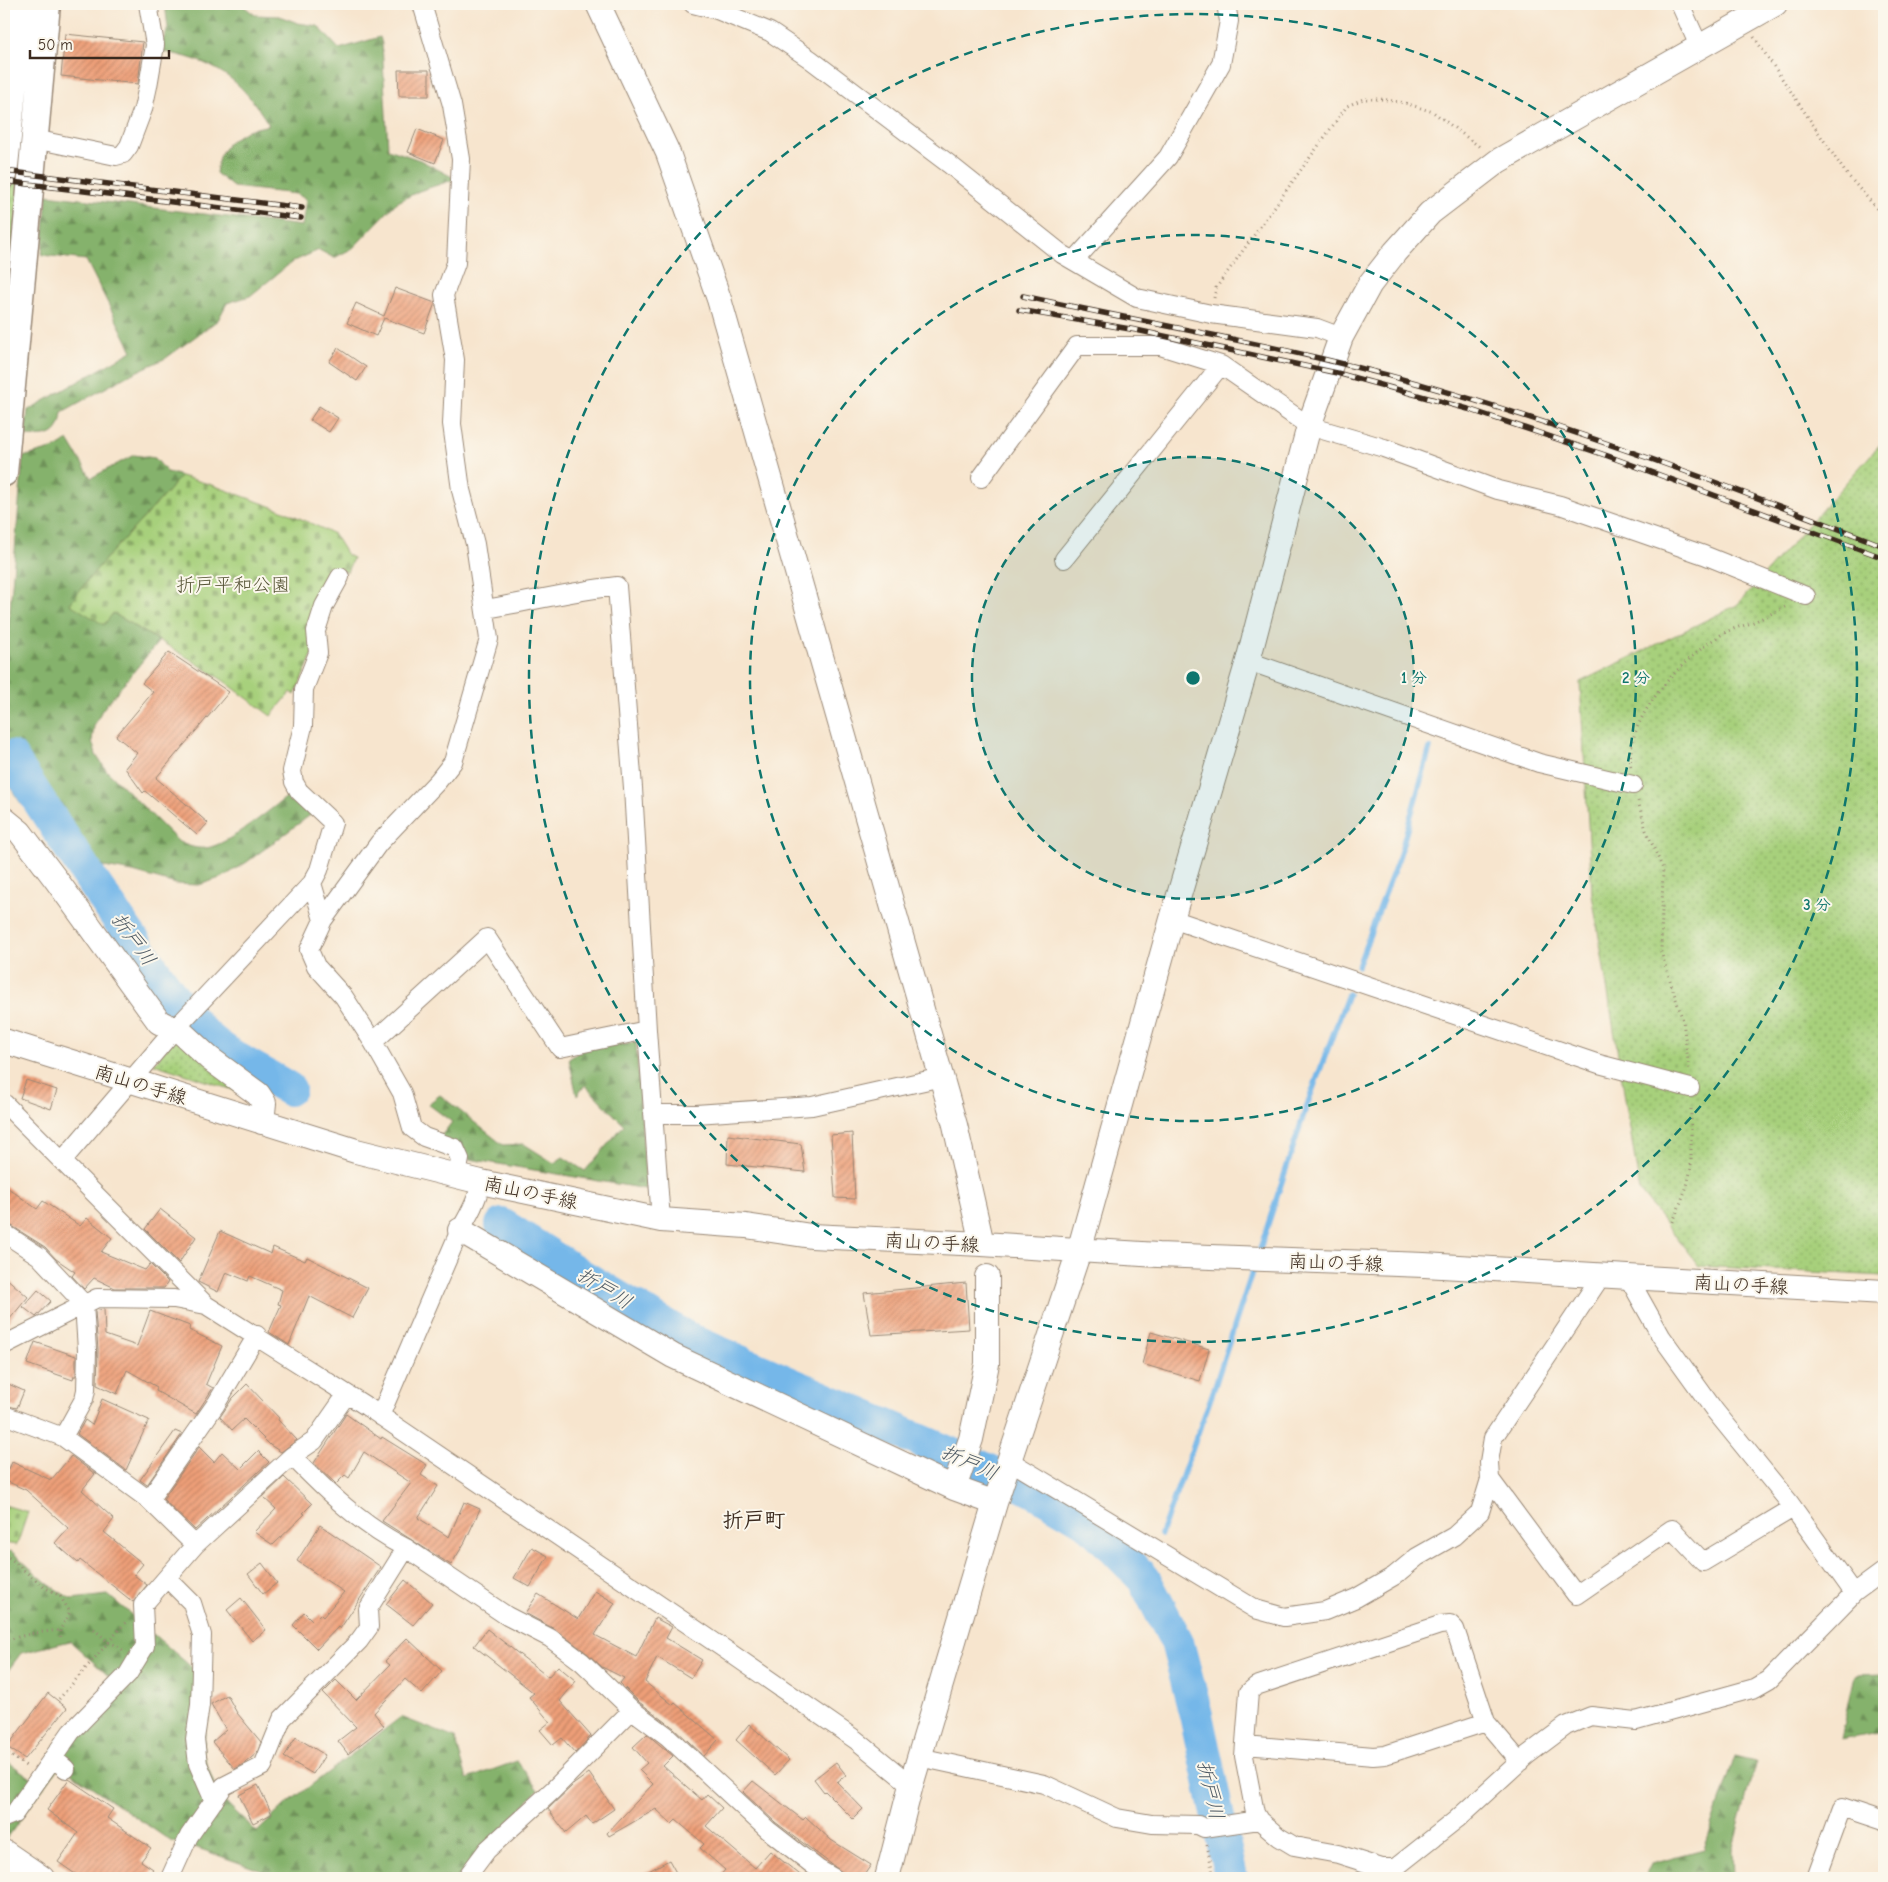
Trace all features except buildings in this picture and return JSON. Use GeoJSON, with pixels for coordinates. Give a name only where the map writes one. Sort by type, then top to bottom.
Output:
{"type":"FeatureCollection","features":[{"type":"Feature","properties":{"kind":"main road"},"geometry":{"type":"LineString","coordinates":[[4,175],[6,135],[22,4]]}},
{"type":"Feature","properties":{"kind":"main road"},"geometry":{"type":"LineString","coordinates":[[4,473],[47,4]]}},
{"type":"Feature","properties":{"kind":"street"},"geometry":{"type":"LineString","coordinates":[[34,139],[116,156],[124,154],[143,109],[156,45],[148,4]]}},
{"type":"Feature","properties":{"kind":"street"},"geometry":{"type":"LineString","coordinates":[[422,4],[452,105],[461,159],[456,263],[444,295],[455,360],[452,424],[461,490],[475,544],[489,639],[453,762],[438,781],[380,843],[323,920],[309,950],[316,966],[344,996],[374,1042],[402,1092],[412,1128],[424,1137],[455,1148],[460,1159],[457,1175]]}},
{"type":"Feature","properties":{"kind":"street"},"geometry":{"type":"LineString","coordinates":[[598,4],[668,153],[719,299],[942,1077],[982,1244]]}},
{"type":"Feature","properties":{"kind":"street"},"geometry":{"type":"LineString","coordinates":[[693,4],[717,10],[770,32],[810,59],[1062,254],[1137,298],[1211,314],[1317,328],[1341,337]]}},
{"type":"Feature","properties":{"kind":"street"},"geometry":{"type":"LineString","coordinates":[[1074,261],[1168,157],[1221,64],[1229,21],[1226,4]]}},
{"type":"Feature","properties":{"kind":"street"},"geometry":{"type":"LineString","coordinates":[[1680,4],[1700,46]]}},
{"type":"Feature","properties":{"kind":"street"},"geometry":{"type":"LineString","coordinates":[[887,1878],[912,1785],[996,1502],[1079,1251],[1172,919],[1248,661],[1309,426],[1341,337],[1370,284],[1395,252],[1430,213],[1498,162],[1775,4]]}},
{"type":"Feature","properties":{"kind":"street"},"geometry":{"type":"LineString","coordinates":[[980,478],[1078,346],[1160,346],[1221,365],[1309,426],[1384,448],[1498,490],[1560,506],[1695,552],[1806,596]]}},
{"type":"Feature","properties":{"kind":"street"},"geometry":{"type":"LineString","coordinates":[[1064,559],[1221,365]]}},
{"type":"Feature","properties":{"kind":"street"},"geometry":{"type":"LineString","coordinates":[[62,1161],[130,1080],[312,884],[319,870],[333,823],[299,791],[294,782],[292,771],[303,726],[304,688],[318,653],[316,631],[324,606],[340,576]]}},
{"type":"Feature","properties":{"kind":"street"},"geometry":{"type":"LineString","coordinates":[[485,609],[585,590],[617,586],[633,788],[647,1030],[661,1220]]}},
{"type":"Feature","properties":{"kind":"street"},"geometry":{"type":"LineString","coordinates":[[1248,661],[1539,763],[1633,785]]}},
{"type":"Feature","properties":{"kind":"street"},"geometry":{"type":"LineString","coordinates":[[4,819],[20,832],[159,1022],[178,1027],[209,1058],[258,1094],[264,1103],[262,1122]]}},
{"type":"Feature","properties":{"kind":"street"},"geometry":{"type":"LineString","coordinates":[[312,884],[323,920]]}},
{"type":"Feature","properties":{"kind":"street"},"geometry":{"type":"LineString","coordinates":[[1172,919],[1599,1064],[1690,1088]]}},
{"type":"Feature","properties":{"kind":"street"},"geometry":{"type":"LineString","coordinates":[[374,1042],[487,938],[560,1048],[647,1030]]}},
{"type":"Feature","properties":{"kind":"street","name":"南山の手線"},"geometry":{"type":"LineString","coordinates":[[4,1041],[356,1151],[482,1182],[661,1220],[746,1226],[810,1236],[1256,1260],[1424,1264],[1628,1278],[1884,1292]]}},
{"type":"Feature","properties":{"kind":"street"},"geometry":{"type":"LineString","coordinates":[[653,1114],[696,1114],[812,1106],[942,1077]]}},
{"type":"Feature","properties":{"kind":"street"},"geometry":{"type":"LineString","coordinates":[[4,1103],[206,1304],[347,1394],[726,1650],[856,1740],[912,1785]]}},
{"type":"Feature","properties":{"kind":"street"},"geometry":{"type":"LineString","coordinates":[[380,1416],[460,1230],[470,1214],[482,1182]]}},
{"type":"Feature","properties":{"kind":"street"},"geometry":{"type":"LineString","coordinates":[[460,1230],[673,1356],[954,1488],[996,1502]]}},
{"type":"Feature","properties":{"kind":"street"},"geometry":{"type":"LineString","coordinates":[[4,1234],[39,1256],[84,1304],[86,1390],[84,1399],[63,1437]]}},
{"type":"Feature","properties":{"kind":"street"},"geometry":{"type":"LineString","coordinates":[[1010,1462],[1255,1609],[1284,1617],[1325,1610],[1356,1598],[1394,1576],[1417,1557],[1454,1536],[1480,1512],[1490,1479],[1489,1462],[1493,1438],[1602,1275]]}},
{"type":"Feature","properties":{"kind":"street"},"geometry":{"type":"LineString","coordinates":[[954,1488],[971,1439],[987,1364],[987,1277]]}},
{"type":"Feature","properties":{"kind":"street"},"geometry":{"type":"LineString","coordinates":[[1628,1278],[1661,1336],[1715,1411],[1793,1508],[1854,1593]]}},
{"type":"Feature","properties":{"kind":"street"},"geometry":{"type":"LineString","coordinates":[[4,1345],[97,1298],[174,1299],[206,1304]]}},
{"type":"Feature","properties":{"kind":"street"},"geometry":{"type":"LineString","coordinates":[[149,1500],[216,1404],[257,1335]]}},
{"type":"Feature","properties":{"kind":"street"},"geometry":{"type":"LineString","coordinates":[[4,1818],[14,1814],[60,1764],[71,1732],[128,1674],[145,1646],[143,1605],[195,1545],[292,1456],[314,1441],[347,1394]]}},
{"type":"Feature","properties":{"kind":"street"},"geometry":{"type":"LineString","coordinates":[[4,1416],[63,1437],[149,1500],[195,1545]]}},
{"type":"Feature","properties":{"kind":"street"},"geometry":{"type":"LineString","coordinates":[[292,1456],[346,1508],[392,1541],[406,1548],[507,1616],[550,1638],[582,1662],[632,1710],[667,1736],[768,1830],[818,1869],[834,1878]]}},
{"type":"Feature","properties":{"kind":"street"},"geometry":{"type":"LineString","coordinates":[[1490,1479],[1576,1595],[1672,1530],[1703,1562],[1793,1508]]}},
{"type":"Feature","properties":{"kind":"street"},"geometry":{"type":"LineString","coordinates":[[170,1878],[189,1836],[224,1786],[263,1766],[282,1719],[360,1641],[369,1627],[368,1609],[406,1548]]}},
{"type":"Feature","properties":{"kind":"street"},"geometry":{"type":"LineString","coordinates":[[1520,1762],[1486,1722],[1455,1628],[1450,1624],[1440,1625],[1256,1686],[1249,1692],[1244,1756],[1255,1813],[1259,1820],[1279,1837],[1294,1846],[1338,1854],[1382,1868],[1395,1868],[1458,1819],[1520,1762],[1566,1726],[1591,1716],[1636,1721],[1755,1688],[1769,1680],[1854,1593],[1884,1571]]}},
{"type":"Feature","properties":{"kind":"street"},"geometry":{"type":"LineString","coordinates":[[167,1578],[192,1603],[202,1635],[200,1705],[195,1739],[198,1764],[214,1800]]}},
{"type":"Feature","properties":{"kind":"street"},"geometry":{"type":"LineString","coordinates":[[466,1878],[487,1850],[553,1790],[632,1710]]}},
{"type":"Feature","properties":{"kind":"street"},"geometry":{"type":"LineString","coordinates":[[1245,1745],[1373,1756],[1385,1755],[1486,1722]]}},
{"type":"Feature","properties":{"kind":"street"},"geometry":{"type":"LineString","coordinates":[[920,1758],[1044,1784],[1117,1818],[1152,1824],[1198,1825],[1204,1828],[1259,1820]]}},
{"type":"Feature","properties":{"kind":"street"},"geometry":{"type":"LineString","coordinates":[[1816,1878],[1842,1807],[1884,1821]]}},
{"type":"Feature","properties":{"kind":"street"},"geometry":{"type":"LineString","coordinates":[[9,1863],[42,1878]]}},
{"type":"Feature","properties":{"kind":"path"},"geometry":{"type":"LineString","coordinates":[[1744,22],[1845,172],[1884,216]]}},
{"type":"Feature","properties":{"kind":"path"},"geometry":{"type":"LineString","coordinates":[[1211,314],[1216,288],[1347,106],[1363,99],[1382,99],[1405,103],[1433,112],[1498,162]]}},
{"type":"Feature","properties":{"kind":"path"},"geometry":{"type":"LineString","coordinates":[[1673,1222],[1687,1186],[1691,1168],[1690,1088],[1683,1021],[1661,952],[1662,869],[1646,830],[1633,785],[1630,759],[1634,738],[1645,713],[1663,686],[1679,668],[1707,645],[1727,632],[1758,620],[1806,596]]}},
{"type":"Feature","properties":{"kind":"path"},"geometry":{"type":"LineString","coordinates":[[4,1556],[7,1556],[44,1587],[60,1596],[70,1612],[60,1630],[61,1640]]}},
{"type":"Feature","properties":{"kind":"path"},"geometry":{"type":"LineString","coordinates":[[59,1699],[130,1618]]}},
{"type":"Feature","properties":{"kind":"path"},"geometry":{"type":"LineString","coordinates":[[94,1629],[108,1642],[118,1646]]}},
{"type":"Feature","properties":{"kind":"path"},"geometry":{"type":"LineString","coordinates":[[4,1643],[7,1640],[34,1633],[60,1630]]}},
{"type":"Feature","properties":{"kind":"path"},"geometry":{"type":"LineString","coordinates":[[4,1751],[30,1769]]}},
{"type":"Feature","properties":{"kind":"path"},"geometry":{"type":"LineString","coordinates":[[1204,1828],[1214,1878]]}},
{"type":"Feature","properties":{"kind":"green space"},"geometry":{"type":"Polygon","coordinates":[[[165,4],[241,4],[255,15],[279,16],[298,23],[318,26],[339,49],[380,37],[388,149],[420,160],[456,179],[419,191],[396,203],[353,248],[334,258],[319,250],[292,262],[250,296],[227,303],[218,320],[166,358],[127,376],[62,412],[58,427],[51,434],[46,436],[25,436],[28,410],[132,351],[86,260],[42,255],[47,195],[302,226],[306,199],[296,194],[233,187],[216,173],[219,157],[229,142],[248,130],[269,125],[247,94],[223,73],[195,60],[159,51],[168,28],[165,4]]]}},
{"type":"Feature","properties":{"kind":"green space"},"geometry":{"type":"Polygon","coordinates":[[[29,63],[15,257],[4,327],[4,263],[14,150],[29,63]]]}},
{"type":"Feature","properties":{"kind":"green space"},"geometry":{"type":"Polygon","coordinates":[[[68,440],[91,478],[134,455],[155,458],[167,472],[181,476],[96,570],[70,604],[113,613],[159,641],[102,710],[94,726],[92,741],[96,755],[106,770],[179,842],[192,847],[206,848],[226,840],[249,826],[291,794],[313,813],[247,862],[223,877],[199,885],[176,884],[133,872],[99,866],[92,871],[16,753],[6,759],[4,756],[4,680],[23,457],[55,448],[68,440]]]}},
{"type":"Feature","properties":{"kind":"green space"},"geometry":{"type":"Polygon","coordinates":[[[1884,440],[1884,1276],[1699,1266],[1640,1191],[1592,894],[1580,682],[1737,605],[1884,440]]]}},
{"type":"Feature","properties":{"kind":"green space","name":"折戸平和公園"},"geometry":{"type":"Polygon","coordinates":[[[181,476],[284,511],[334,534],[347,555],[353,558],[347,572],[338,568],[321,605],[313,653],[295,695],[291,692],[271,716],[224,681],[113,613],[104,625],[70,604],[96,570],[181,476]]]}},
{"type":"Feature","properties":{"kind":"green space"},"geometry":{"type":"Polygon","coordinates":[[[4,756],[34,804],[24,808],[4,778],[4,756]]]}},
{"type":"Feature","properties":{"kind":"green space"},"geometry":{"type":"Polygon","coordinates":[[[48,825],[65,850],[56,855],[39,830],[48,825]]]}},
{"type":"Feature","properties":{"kind":"green space"},"geometry":{"type":"Polygon","coordinates":[[[177,1035],[252,1096],[154,1064],[177,1035]]]}},
{"type":"Feature","properties":{"kind":"green space"},"geometry":{"type":"Polygon","coordinates":[[[636,1042],[646,1189],[469,1159],[433,1137],[442,1135],[452,1122],[428,1104],[440,1095],[503,1145],[524,1144],[554,1163],[563,1157],[585,1171],[624,1125],[585,1085],[577,1096],[569,1059],[583,1049],[636,1042]]]}},
{"type":"Feature","properties":{"kind":"green space"},"geometry":{"type":"Polygon","coordinates":[[[4,1505],[28,1512],[17,1545],[4,1543],[4,1505]]]}},
{"type":"Feature","properties":{"kind":"green space"},"geometry":{"type":"Polygon","coordinates":[[[11,1551],[48,1584],[71,1599],[108,1595],[140,1622],[140,1644],[114,1681],[70,1641],[21,1653],[4,1676],[4,1553],[11,1551]]]}},
{"type":"Feature","properties":{"kind":"green space"},"geometry":{"type":"Polygon","coordinates":[[[153,1634],[210,1683],[203,1754],[218,1795],[257,1832],[285,1805],[401,1717],[455,1738],[467,1779],[517,1761],[538,1790],[457,1878],[282,1878],[192,1846],[172,1842],[60,1765],[5,1841],[4,1759],[41,1785],[77,1732],[149,1652],[153,1634]]]}},
{"type":"Feature","properties":{"kind":"green space"},"geometry":{"type":"Polygon","coordinates":[[[1884,1674],[1884,1732],[1841,1740],[1855,1675],[1884,1674]]]}},
{"type":"Feature","properties":{"kind":"green space"},"geometry":{"type":"Polygon","coordinates":[[[1735,1756],[1756,1761],[1732,1850],[1733,1878],[1645,1878],[1652,1863],[1704,1849],[1735,1756]]]}},
{"type":"Feature","properties":{"kind":"waterway"},"geometry":{"type":"LineString","coordinates":[[1358,966],[1400,854],[1430,748]]}},
{"type":"Feature","properties":{"kind":"waterway","name":"折戸川"},"geometry":{"type":"LineString","coordinates":[[11,757],[103,897],[183,1011],[210,1040],[243,1063],[289,1089]]}},
{"type":"Feature","properties":{"kind":"waterway"},"geometry":{"type":"LineString","coordinates":[[1259,1252],[1306,1108],[1348,994]]}},
{"type":"Feature","properties":{"kind":"waterway","name":"折戸川"},"geometry":{"type":"LineString","coordinates":[[502,1225],[582,1276],[690,1340],[1033,1490],[1088,1522],[1144,1579],[1177,1642],[1196,1715],[1231,1878]]}},
{"type":"Feature","properties":{"kind":"waterway"},"geometry":{"type":"LineString","coordinates":[[1161,1534],[1213,1392],[1255,1263]]}},
{"type":"Feature","properties":{"kind":"waterway"},"geometry":{"type":"LineString","coordinates":[[1144,1579],[1150,1563]]}},
{"type":"Feature","properties":{"kind":"railway"},"geometry":{"type":"LineString","coordinates":[[4,171],[302,208]]}},
{"type":"Feature","properties":{"kind":"railway"},"geometry":{"type":"LineString","coordinates":[[4,181],[301,218]]}},
{"type":"Feature","properties":{"kind":"railway"},"geometry":{"type":"LineString","coordinates":[[1023,296],[1269,347],[1416,383],[1535,419],[1593,439],[1710,480],[1884,546]]}},
{"type":"Feature","properties":{"kind":"railway"},"geometry":{"type":"LineString","coordinates":[[1019,310],[1136,330],[1337,373],[1468,409],[1608,456],[1884,558]]}},
{"type":"Feature","properties":{"kind":"district","name":"折戸町"},"geometry":{"type":"Point","coordinates":[754,1520]}}]}
